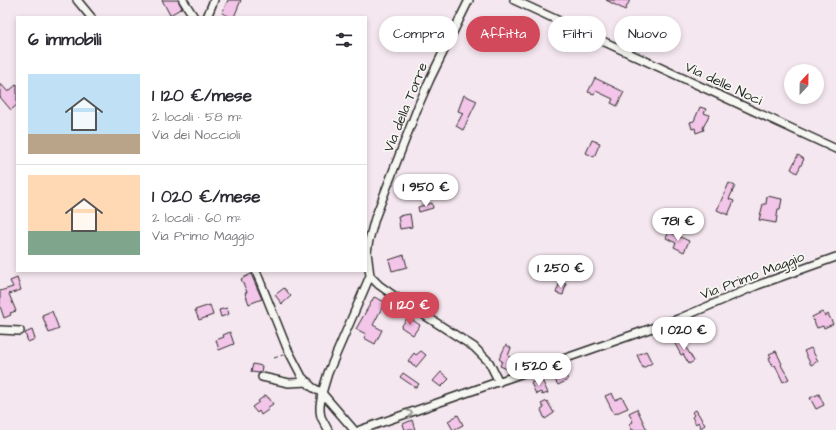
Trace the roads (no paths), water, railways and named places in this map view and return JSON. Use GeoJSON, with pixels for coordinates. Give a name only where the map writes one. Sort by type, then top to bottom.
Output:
{"type":"FeatureCollection","features":[{"type":"Feature","properties":{"kind":"street"},"geometry":{"type":"LineString","coordinates":[[77,0],[90,16]]}},
{"type":"Feature","properties":{"kind":"street"},"geometry":{"type":"LineString","coordinates":[[183,0],[193,16]]}},
{"type":"Feature","properties":{"kind":"street"},"geometry":{"type":"LineString","coordinates":[[207,16],[214,0]]}},
{"type":"Feature","properties":{"kind":"street","name":"Via della Torre"},"geometry":{"type":"LineString","coordinates":[[367,248],[377,214],[419,104],[469,0]]}},
{"type":"Feature","properties":{"kind":"street","name":"Via delle Noci"},"geometry":{"type":"LineString","coordinates":[[514,0],[836,149]]}},
{"type":"Feature","properties":{"kind":"street","name":"Via Primo Maggio"},"geometry":{"type":"LineString","coordinates":[[360,430],[678,319],[758,285],[836,257]]}},
{"type":"Feature","properties":{"kind":"street","name":"Via della Torre"},"geometry":{"type":"LineString","coordinates":[[367,258],[370,276]]}},
{"type":"Feature","properties":{"kind":"street"},"geometry":{"type":"LineString","coordinates":[[256,272],[290,353],[300,373],[308,382],[322,393],[354,430]]}},
{"type":"Feature","properties":{"kind":"street"},"geometry":{"type":"LineString","coordinates":[[328,430],[321,417],[320,411],[322,393],[328,372],[370,276],[393,295],[474,347],[489,362],[499,382]]}},
{"type":"Feature","properties":{"kind":"street"},"geometry":{"type":"LineString","coordinates":[[0,330],[20,331]]}},
{"type":"Feature","properties":{"kind":"street"},"geometry":{"type":"LineString","coordinates":[[262,377],[289,383],[308,382]]}}]}
